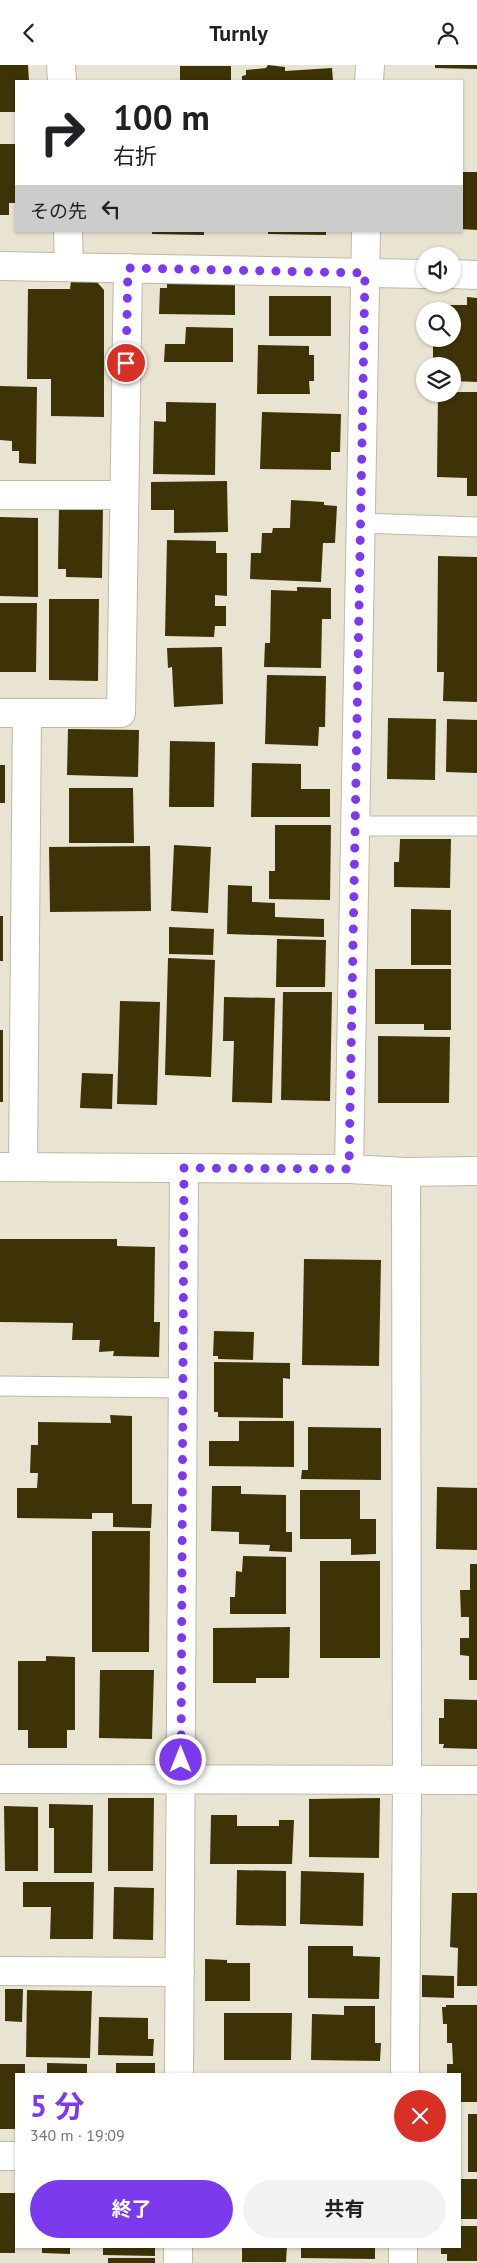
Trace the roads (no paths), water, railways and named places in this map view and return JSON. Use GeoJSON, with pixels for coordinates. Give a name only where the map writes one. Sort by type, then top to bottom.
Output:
{"type":"FeatureCollection","features":[{"type":"Feature","properties":{"kind":"street"},"geometry":{"type":"LineString","coordinates":[[61,65],[62,80]]}},
{"type":"Feature","properties":{"kind":"street"},"geometry":{"type":"LineString","coordinates":[[369,80],[370,65]]}},
{"type":"Feature","properties":{"kind":"street"},"geometry":{"type":"LineString","coordinates":[[68,232],[70,267]]}},
{"type":"Feature","properties":{"kind":"street"},"geometry":{"type":"LineString","coordinates":[[349,1169],[366,232]]}},
{"type":"Feature","properties":{"kind":"street"},"geometry":{"type":"LineString","coordinates":[[0,265],[416,274]]}},
{"type":"Feature","properties":{"kind":"street"},"geometry":{"type":"LineString","coordinates":[[0,713],[121,713],[128,268]]}},
{"type":"Feature","properties":{"kind":"street"},"geometry":{"type":"LineString","coordinates":[[461,274],[477,275]]}},
{"type":"Feature","properties":{"kind":"street"},"geometry":{"type":"LineString","coordinates":[[0,495],[124,495]]}},
{"type":"Feature","properties":{"kind":"street"},"geometry":{"type":"LineString","coordinates":[[27,713],[12,1167],[349,1169],[406,1173],[477,1171]]}},
{"type":"Feature","properties":{"kind":"street"},"geometry":{"type":"LineString","coordinates":[[179,2073],[184,1168]]}},
{"type":"Feature","properties":{"kind":"street"},"geometry":{"type":"LineString","coordinates":[[405,2073],[407,1780],[406,1173]]}},
{"type":"Feature","properties":{"kind":"street"},"geometry":{"type":"LineString","coordinates":[[0,1779],[477,1780]]}},
{"type":"Feature","properties":{"kind":"street"},"geometry":{"type":"LineString","coordinates":[[0,1971],[180,1972]]}},
{"type":"Feature","properties":{"kind":"street"},"geometry":{"type":"LineString","coordinates":[[0,2156],[15,2156]]}},
{"type":"Feature","properties":{"kind":"street"},"geometry":{"type":"LineString","coordinates":[[178,2248],[178,2263]]}},
{"type":"Feature","properties":{"kind":"street"},"geometry":{"type":"LineString","coordinates":[[403,2248],[403,2263]]}},
{"type":"Feature","properties":{"kind":"lane"},"geometry":{"type":"LineString","coordinates":[[360,523],[477,527]]}},
{"type":"Feature","properties":{"kind":"lane"},"geometry":{"type":"LineString","coordinates":[[355,826],[477,826]]}},
{"type":"Feature","properties":{"kind":"lane"},"geometry":{"type":"LineString","coordinates":[[0,1386],[182,1388]]}}]}
